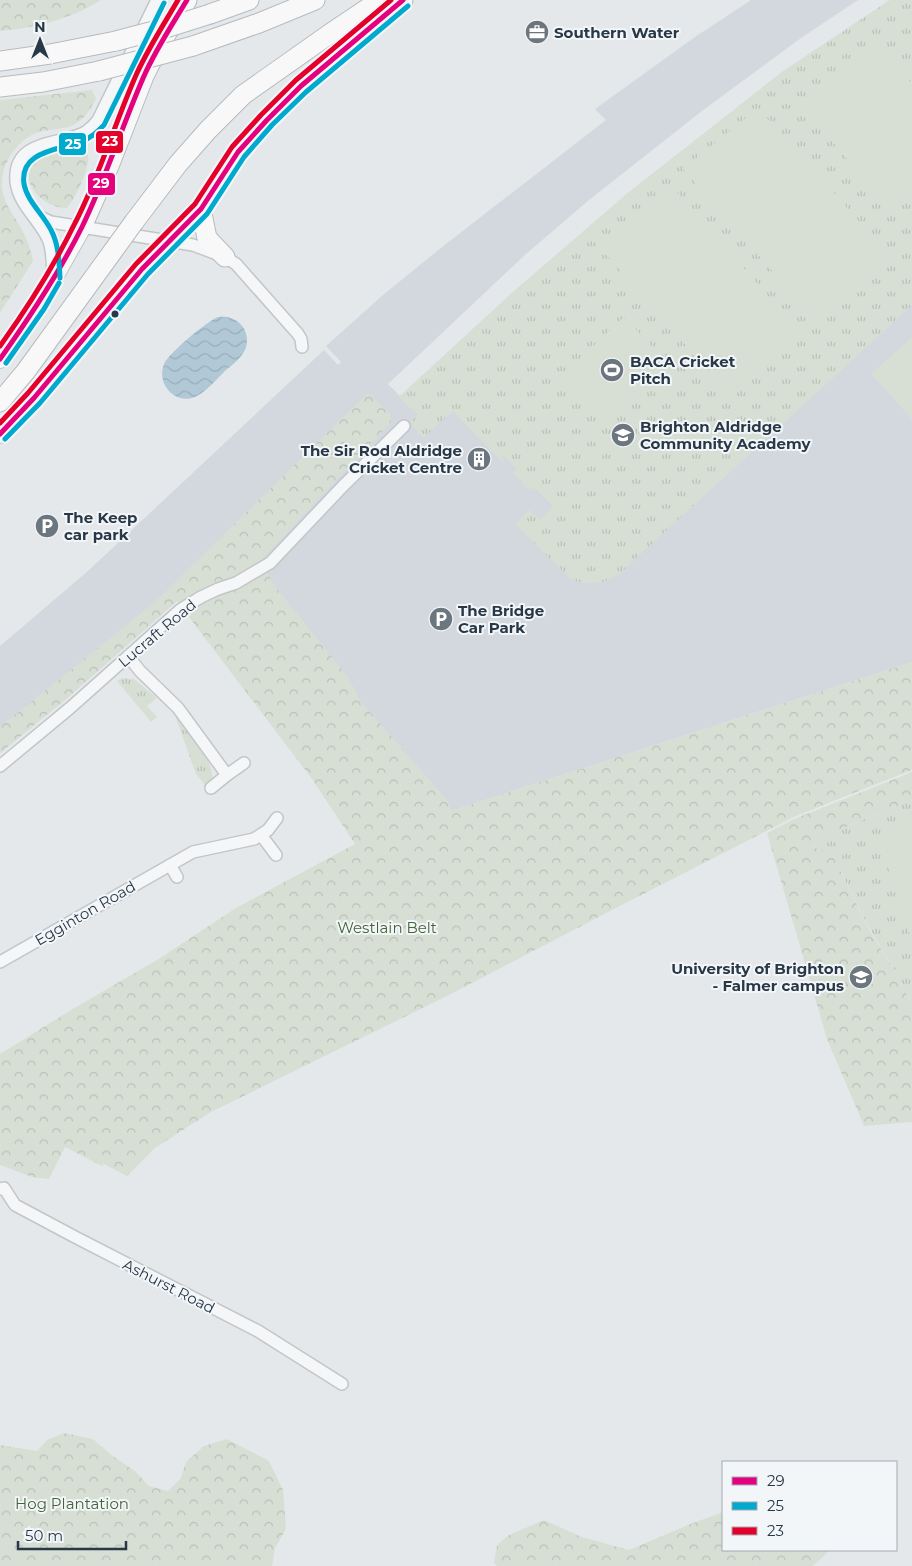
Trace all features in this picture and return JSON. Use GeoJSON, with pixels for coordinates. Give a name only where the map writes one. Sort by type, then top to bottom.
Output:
{"type":"FeatureCollection","features":[{"type":"Feature","properties":{"kind":"highway"},"geometry":{"type":"LineString","coordinates":[[82,227],[109,166],[144,76],[159,46],[187,0]]}},
{"type":"Feature","properties":{"kind":"highway"},"geometry":{"type":"LineString","coordinates":[[0,61],[50,54],[116,41],[169,27],[249,0]]}},
{"type":"Feature","properties":{"kind":"highway"},"geometry":{"type":"LineString","coordinates":[[0,87],[43,82],[100,71],[193,46],[259,23],[315,0]]}},
{"type":"Feature","properties":{"kind":"highway"},"geometry":{"type":"LineString","coordinates":[[0,402],[26,371],[178,164],[208,130],[243,95],[321,39],[380,0]]}},
{"type":"Feature","properties":{"kind":"highway"},"geometry":{"type":"LineString","coordinates":[[169,241],[201,209],[238,152],[267,120],[301,86],[403,0]]}},
{"type":"Feature","properties":{"kind":"highway"},"geometry":{"type":"LineString","coordinates":[[201,209],[207,238],[225,257]]}},
{"type":"Feature","properties":{"kind":"main road"},"geometry":{"type":"LineString","coordinates":[[0,359],[38,305],[82,227]]}},
{"type":"Feature","properties":{"kind":"main road"},"geometry":{"type":"LineString","coordinates":[[0,434],[34,398],[142,269],[169,241]]}},
{"type":"Feature","properties":{"kind":"street"},"geometry":{"type":"LineString","coordinates":[[53,279],[48,240],[19,194],[16,173],[18,165],[31,150],[38,146],[78,135],[87,131],[98,120],[157,0]]}},
{"type":"Feature","properties":{"kind":"street"},"geometry":{"type":"LineString","coordinates":[[31,214],[51,222],[193,246],[225,257],[236,264],[298,334],[302,347]]}},
{"type":"Feature","properties":{"kind":"street","name":"Lucraft Road"},"geometry":{"type":"LineString","coordinates":[[0,766],[70,708],[180,610],[209,593],[236,583],[270,563],[343,486],[404,426]]}},
{"type":"Feature","properties":{"kind":"street"},"geometry":{"type":"LineString","coordinates":[[128,656],[140,671],[178,708],[227,776]]}},
{"type":"Feature","properties":{"kind":"street"},"geometry":{"type":"LineString","coordinates":[[211,788],[244,763]]}},
{"type":"Feature","properties":{"kind":"street","name":"Egginton Road"},"geometry":{"type":"LineString","coordinates":[[0,962],[170,865],[202,849],[246,841],[261,835],[271,827],[277,818]]}},
{"type":"Feature","properties":{"kind":"street"},"geometry":{"type":"LineString","coordinates":[[261,835],[276,855]]}},
{"type":"Feature","properties":{"kind":"street"},"geometry":{"type":"LineString","coordinates":[[170,865],[177,877]]}},
{"type":"Feature","properties":{"kind":"street","name":"Ashurst Road"},"geometry":{"type":"LineString","coordinates":[[0,1189],[4,1188],[15,1205],[258,1331],[342,1384]]}},
{"type":"Feature","properties":{"kind":"shaded area","name":"Brighton Aldridge Community Academy"},"geometry":{"type":"Polygon","coordinates":[[[751,0],[858,0],[801,38],[702,111],[589,200],[526,254],[388,384],[400,396],[513,292],[628,193],[782,72],[890,0],[912,0],[912,662],[451,811],[310,776],[177,601],[66,699],[0,753],[0,646],[88,571],[324,350],[338,365],[341,362],[326,346],[383,295],[442,247],[606,120],[595,109],[695,37],[751,0]]]}},
{"type":"Feature","properties":{"kind":"green space"},"geometry":{"type":"Polygon","coordinates":[[[0,0],[101,0],[52,22],[0,31],[0,0]]]}},
{"type":"Feature","properties":{"kind":"green space"},"geometry":{"type":"Polygon","coordinates":[[[890,0],[912,0],[912,305],[620,573],[609,580],[590,584],[571,579],[515,524],[530,510],[540,520],[553,506],[535,488],[528,489],[513,473],[517,469],[502,454],[500,456],[504,460],[502,462],[453,411],[423,438],[410,423],[418,415],[399,397],[513,292],[628,193],[782,72],[890,0]]]}},
{"type":"Feature","properties":{"kind":"green space"},"geometry":{"type":"Polygon","coordinates":[[[878,43],[912,84],[912,193],[891,211],[801,104],[878,43]]]}},
{"type":"Feature","properties":{"kind":"green space"},"geometry":{"type":"Polygon","coordinates":[[[92,90],[96,99],[80,121],[72,126],[41,131],[29,137],[16,148],[7,163],[2,180],[3,194],[26,239],[33,261],[0,313],[0,100],[92,90]]]}},
{"type":"Feature","properties":{"kind":"green space"},"geometry":{"type":"Polygon","coordinates":[[[758,108],[889,255],[816,321],[683,169],[758,108]]]}},
{"type":"Feature","properties":{"kind":"green space"},"geometry":{"type":"Polygon","coordinates":[[[77,147],[87,153],[88,165],[82,181],[67,208],[59,207],[43,200],[36,194],[29,179],[30,170],[34,162],[54,150],[77,147]]]}},
{"type":"Feature","properties":{"kind":"green space"},"geometry":{"type":"Polygon","coordinates":[[[674,189],[796,328],[728,393],[601,249],[674,189]]]}},
{"type":"Feature","properties":{"kind":"green space","name":"BACA Cricket Pitch"},"geometry":{"type":"Polygon","coordinates":[[[624,317],[666,361],[600,422],[559,378],[624,317]]]}},
{"type":"Feature","properties":{"kind":"green space"},"geometry":{"type":"Polygon","coordinates":[[[912,337],[912,419],[871,374],[912,337]]]}},
{"type":"Feature","properties":{"kind":"green space","name":"Westlain Belt"},"geometry":{"type":"Polygon","coordinates":[[[368,393],[390,414],[391,422],[262,559],[267,573],[277,589],[348,677],[361,702],[447,800],[451,811],[912,662],[912,770],[796,816],[445,997],[211,1112],[155,1148],[127,1176],[104,1164],[102,1166],[65,1147],[49,1179],[32,1177],[0,1165],[0,1054],[157,960],[236,908],[355,844],[310,776],[177,601],[66,699],[0,753],[0,727],[156,601],[368,393]]]}},
{"type":"Feature","properties":{"kind":"green space"},"geometry":{"type":"Polygon","coordinates":[[[122,678],[134,679],[157,698],[147,706],[157,717],[151,722],[117,681],[122,678]]]}},
{"type":"Feature","properties":{"kind":"green space"},"geometry":{"type":"Polygon","coordinates":[[[178,717],[200,746],[209,763],[212,779],[205,785],[196,774],[176,718],[178,717]]]}},
{"type":"Feature","properties":{"kind":"green space","name":"University of Brighton - Falmer campus"},"geometry":{"type":"Polygon","coordinates":[[[912,772],[912,800],[850,825],[810,846],[832,854],[870,931],[897,974],[912,1006],[912,1122],[864,1126],[827,1039],[767,833],[794,819],[912,772]]]}},
{"type":"Feature","properties":{"kind":"green space"},"geometry":{"type":"Polygon","coordinates":[[[912,800],[912,1006],[897,974],[868,926],[832,854],[810,846],[850,825],[912,800]]]}},
{"type":"Feature","properties":{"kind":"green space"},"geometry":{"type":"Polygon","coordinates":[[[912,826],[912,941],[878,837],[912,826]]]}},
{"type":"Feature","properties":{"kind":"green space","name":"Hog Plantation"},"geometry":{"type":"Polygon","coordinates":[[[64,1433],[93,1439],[110,1454],[135,1471],[149,1486],[168,1491],[181,1478],[186,1462],[204,1446],[227,1439],[269,1461],[283,1490],[286,1529],[275,1548],[272,1566],[0,1566],[0,1445],[37,1451],[47,1440],[64,1433]]]}},
{"type":"Feature","properties":{"kind":"green space"},"geometry":{"type":"Polygon","coordinates":[[[722,1512],[722,1551],[829,1551],[813,1566],[497,1566],[494,1563],[497,1545],[509,1535],[544,1520],[582,1537],[629,1550],[722,1512]]]}},
{"type":"Feature","properties":{"kind":"water"},"geometry":{"type":"Polygon","coordinates":[[[218,317],[228,317],[241,324],[247,339],[243,354],[199,395],[188,399],[174,395],[169,391],[163,379],[162,371],[164,364],[188,338],[218,317]]]}},
{"type":"Feature","properties":{"kind":"transit line","name":"23"},"geometry":{"type":"LineString","coordinates":[[0,346],[40,286],[67,239],[84,205],[137,73],[178,0]]}},
{"type":"Feature","properties":{"kind":"transit line","name":"29"},"geometry":{"type":"LineString","coordinates":[[0,359],[44,294],[82,227],[99,190],[144,76],[187,0]]}},
{"type":"Feature","properties":{"kind":"transit line","name":"23"},"geometry":{"type":"LineString","coordinates":[[0,423],[28,393],[136,264],[195,204],[232,147],[261,115],[296,80],[391,0]]}},
{"type":"Feature","properties":{"kind":"transit line","name":"29"},"geometry":{"type":"LineString","coordinates":[[0,434],[34,398],[142,269],[201,209],[238,152],[267,120],[301,86],[403,0]]}},
{"type":"Feature","properties":{"kind":"transit line","name":"25"},"geometry":{"type":"LineString","coordinates":[[60,278],[54,236],[48,224],[28,196],[24,184],[24,173],[28,164],[43,153],[85,140],[104,125],[164,3]]}},
{"type":"Feature","properties":{"kind":"transit line","name":"25"},"geometry":{"type":"LineString","coordinates":[[5,439],[40,403],[148,274],[207,214],[244,157],[272,125],[306,92],[408,6]]}},
{"type":"Feature","properties":{"kind":"transit line","name":"25"},"geometry":{"type":"LineString","coordinates":[[6,363],[44,309],[59,283]]}},
{"type":"Feature","properties":{"kind":"place","name":"Southern Water"},"geometry":{"type":"Point","coordinates":[537,32]}},
{"type":"Feature","properties":{"kind":"place","name":"BACA Cricket Pitch"},"geometry":{"type":"Point","coordinates":[612,370]}},
{"type":"Feature","properties":{"kind":"place","name":"Brighton Aldridge Community Academy"},"geometry":{"type":"Point","coordinates":[623,435]}},
{"type":"Feature","properties":{"kind":"place","name":"The Sir Rod Aldridge Cricket Centre"},"geometry":{"type":"Point","coordinates":[479,459]}},
{"type":"Feature","properties":{"kind":"place","name":"The Keep car park"},"geometry":{"type":"Point","coordinates":[47,526]}},
{"type":"Feature","properties":{"kind":"place","name":"The Bridge Car Park"},"geometry":{"type":"Point","coordinates":[441,619]}},
{"type":"Feature","properties":{"kind":"place","name":"University of Brighton - Falmer campus"},"geometry":{"type":"Point","coordinates":[861,977]}}]}
